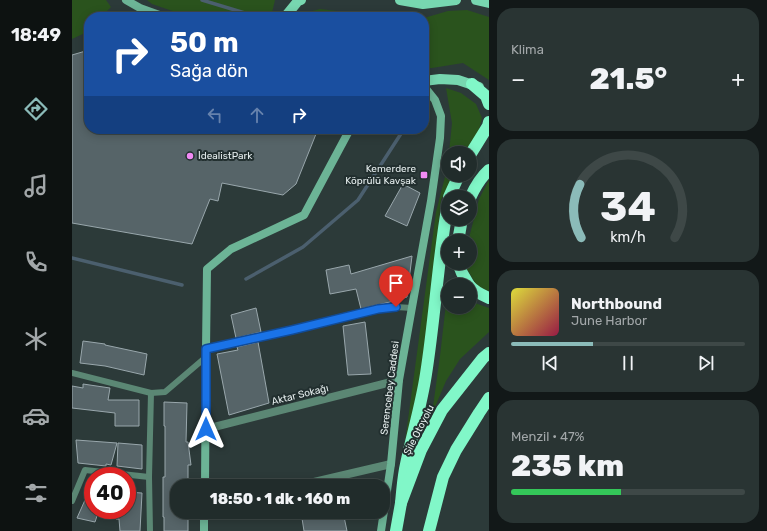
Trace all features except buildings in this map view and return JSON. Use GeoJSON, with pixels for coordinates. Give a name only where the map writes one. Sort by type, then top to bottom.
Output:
{"type":"FeatureCollection","features":[{"type":"Feature","properties":{"kind":"highway"},"geometry":{"type":"LineString","coordinates":[[472,84],[486,96],[489,104]]}},
{"type":"Feature","properties":{"kind":"highway"},"geometry":{"type":"LineString","coordinates":[[476,146],[489,122]]}},
{"type":"Feature","properties":{"kind":"highway"},"geometry":{"type":"LineString","coordinates":[[474,190],[477,183],[489,170]]}},
{"type":"Feature","properties":{"kind":"highway"},"geometry":{"type":"LineString","coordinates":[[401,503],[404,471],[426,375],[444,226]]}},
{"type":"Feature","properties":{"kind":"highway"},"geometry":{"type":"LineString","coordinates":[[477,292],[489,298]]}},
{"type":"Feature","properties":{"kind":"highway","name":"Şile Otoyolu"},"geometry":{"type":"LineString","coordinates":[[396,531],[401,503],[421,450],[442,410],[483,358],[489,353]]}},
{"type":"Feature","properties":{"kind":"highway"},"geometry":{"type":"LineString","coordinates":[[429,531],[443,477],[456,450],[489,398]]}},
{"type":"Feature","properties":{"kind":"main road"},"geometry":{"type":"LineString","coordinates":[[289,12],[298,1],[301,0]]}},
{"type":"Feature","properties":{"kind":"main road"},"geometry":{"type":"LineString","coordinates":[[400,0],[426,2],[456,0]]}},
{"type":"Feature","properties":{"kind":"main road"},"geometry":{"type":"LineString","coordinates":[[476,0],[489,3]]}},
{"type":"Feature","properties":{"kind":"main road"},"geometry":{"type":"LineString","coordinates":[[429,80],[440,79],[458,80],[489,91]]}},
{"type":"Feature","properties":{"kind":"street"},"geometry":{"type":"LineString","coordinates":[[126,0],[151,12]]}},
{"type":"Feature","properties":{"kind":"street","name":"Serencebey Caddesi"},"geometry":{"type":"LineString","coordinates":[[381,531],[391,464],[399,380],[431,201],[440,138],[441,116],[435,100],[429,92]]}},
{"type":"Feature","properties":{"kind":"street"},"geometry":{"type":"LineString","coordinates":[[205,479],[207,269],[231,249],[304,216],[347,134]]}},
{"type":"Feature","properties":{"kind":"street","name":"Aktar Sokağı"},"geometry":{"type":"LineString","coordinates":[[206,429],[399,380]]}},
{"type":"Feature","properties":{"kind":"street"},"geometry":{"type":"LineString","coordinates":[[327,479],[391,464]]}},
{"type":"Feature","properties":{"kind":"street"},"geometry":{"type":"LineString","coordinates":[[204,519],[204,531]]}},
{"type":"Feature","properties":{"kind":"lane"},"geometry":{"type":"LineString","coordinates":[[72,373],[151,394],[165,392],[206,353],[292,330],[387,308],[412,308]]}},
{"type":"Feature","properties":{"kind":"lane"},"geometry":{"type":"LineString","coordinates":[[150,531],[149,477],[151,394]]}},
{"type":"Feature","properties":{"kind":"lane"},"geometry":{"type":"LineString","coordinates":[[72,501],[85,470],[149,477]]}},
{"type":"Feature","properties":{"kind":"green space"},"geometry":{"type":"Polygon","coordinates":[[[72,0],[106,0],[111,7],[106,12],[84,12],[84,33],[72,39],[72,0]]]}},
{"type":"Feature","properties":{"kind":"green space"},"geometry":{"type":"Polygon","coordinates":[[[147,0],[275,0],[272,12],[175,12],[152,4],[147,0]]]}},
{"type":"Feature","properties":{"kind":"green space"},"geometry":{"type":"Polygon","coordinates":[[[320,9],[345,12],[308,12],[320,9]]]}},
{"type":"Feature","properties":{"kind":"green space"},"geometry":{"type":"Polygon","coordinates":[[[467,10],[489,17],[489,80],[463,63],[429,68],[429,17],[448,11],[467,10]]]}},
{"type":"Feature","properties":{"kind":"green space"},"geometry":{"type":"Polygon","coordinates":[[[446,88],[461,93],[476,104],[482,118],[477,137],[471,146],[450,146],[452,123],[446,88]]]}},
{"type":"Feature","properties":{"kind":"green space"},"geometry":{"type":"Polygon","coordinates":[[[489,180],[489,291],[477,286],[477,278],[472,278],[468,270],[477,270],[477,234],[470,234],[472,226],[477,226],[477,207],[479,199],[489,180]]]}},
{"type":"Feature","properties":{"kind":"green space"},"geometry":{"type":"Polygon","coordinates":[[[444,182],[450,182],[446,190],[442,190],[444,182]]]}},
{"type":"Feature","properties":{"kind":"green space"},"geometry":{"type":"Polygon","coordinates":[[[441,192],[425,361],[405,442],[436,212],[441,192]]]}},
{"type":"Feature","properties":{"kind":"green space"},"geometry":{"type":"Polygon","coordinates":[[[477,304],[489,308],[489,332],[460,359],[446,381],[432,414],[445,314],[477,314],[477,304]]]}},
{"type":"Feature","properties":{"kind":"waterway"},"geometry":{"type":"LineString","coordinates":[[202,0],[242,12]]}},
{"type":"Feature","properties":{"kind":"waterway"},"geometry":{"type":"LineString","coordinates":[[246,279],[303,247],[358,200],[401,134]]}},
{"type":"Feature","properties":{"kind":"waterway"},"geometry":{"type":"LineString","coordinates":[[72,258],[182,285]]}},
{"type":"Feature","properties":{"kind":"place","name":"İdealistPark"},"geometry":{"type":"Point","coordinates":[190,156]}},
{"type":"Feature","properties":{"kind":"place","name":"Kemerdere Köprülü Kavşak"},"geometry":{"type":"Point","coordinates":[424,175]}},
{"type":"Feature","properties":{"kind":"route"},"geometry":{"type":"LineString","coordinates":[[206,429],[206,349],[378,309],[396,307]]}}]}
